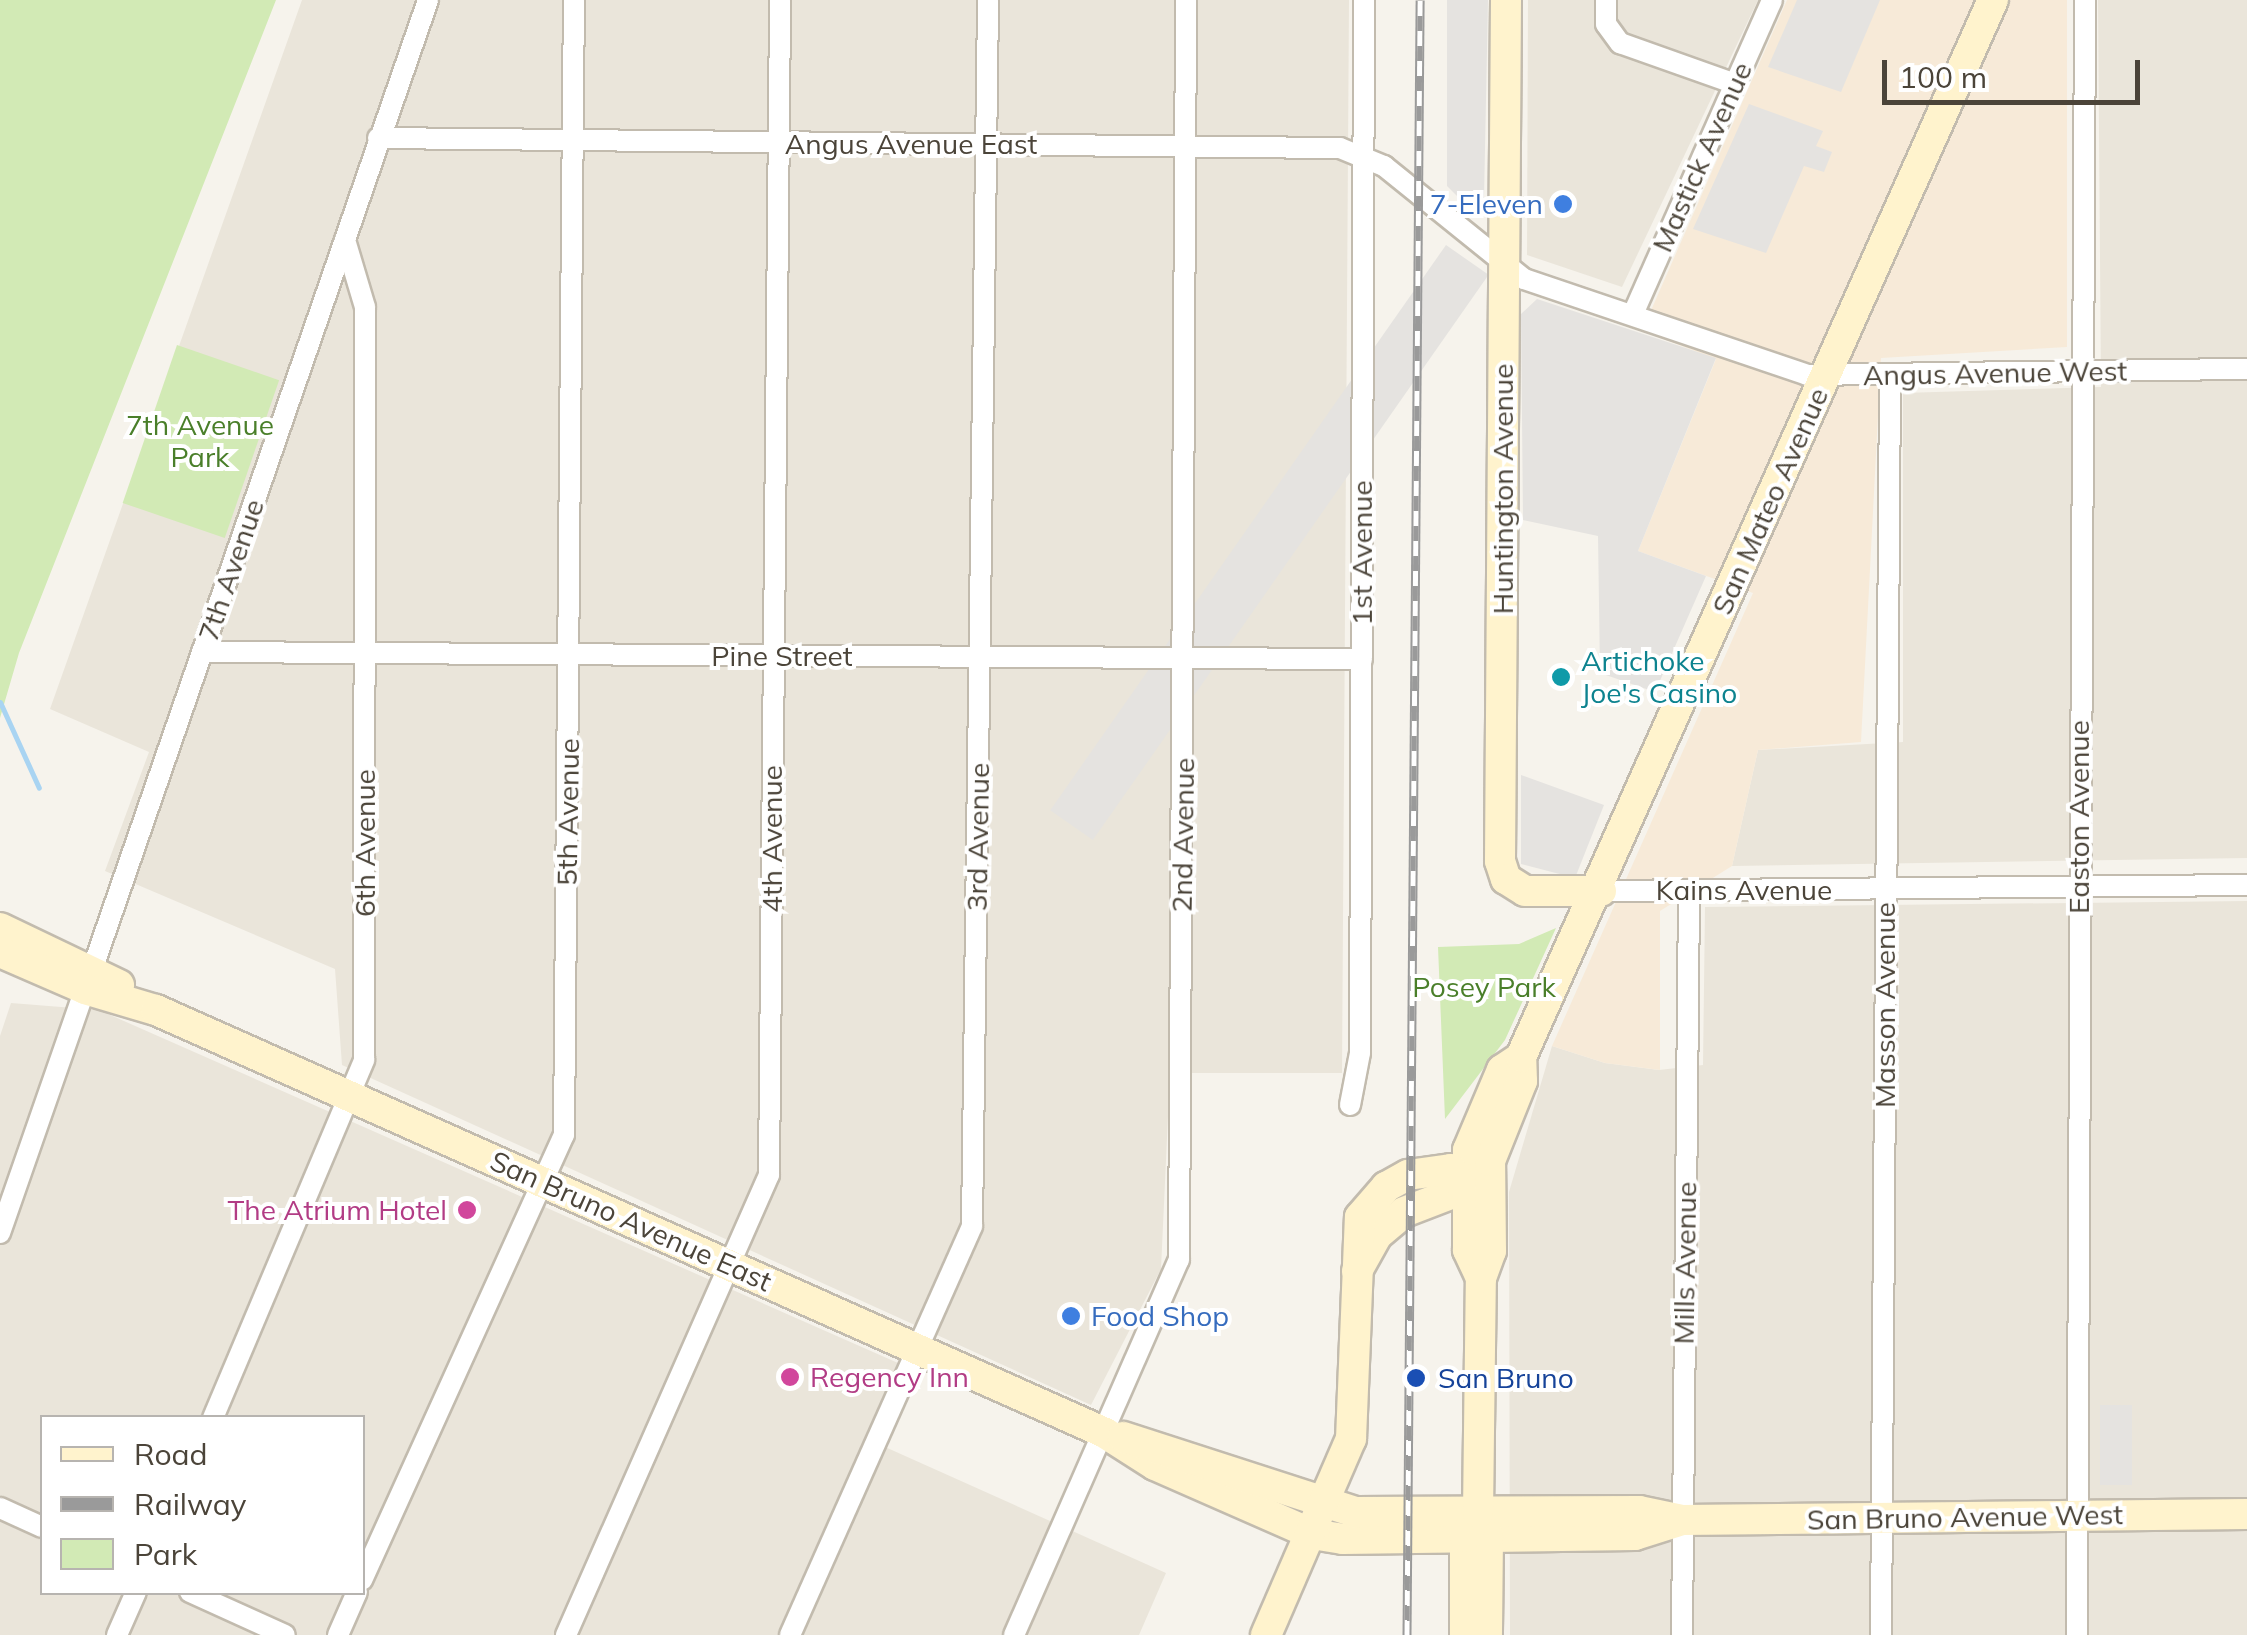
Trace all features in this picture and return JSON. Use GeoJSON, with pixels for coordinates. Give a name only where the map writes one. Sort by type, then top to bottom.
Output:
{"type":"FeatureCollection","features":[{"type":"Feature","properties":{"kind":"street","name":"7th Avenue"},"geometry":{"type":"LineString","coordinates":[[0,1233],[428,0]]}},
{"type":"Feature","properties":{"kind":"street","name":"5th Avenue"},"geometry":{"type":"LineString","coordinates":[[365,1573],[564,1135],[576,141],[574,0]]}},
{"type":"Feature","properties":{"kind":"street","name":"4th Avenue"},"geometry":{"type":"LineString","coordinates":[[566,1635],[770,1175],[780,0]]}},
{"type":"Feature","properties":{"kind":"street","name":"3rd Avenue"},"geometry":{"type":"LineString","coordinates":[[790,1635],[972,1226],[988,0]]}},
{"type":"Feature","properties":{"kind":"street","name":"2nd Avenue"},"geometry":{"type":"LineString","coordinates":[[1014,1635],[1106,1433],[1178,1260],[1186,0]]}},
{"type":"Feature","properties":{"kind":"street","name":"1st Avenue"},"geometry":{"type":"LineString","coordinates":[[1350,1104],[1360,1053],[1364,0]]}},
{"type":"Feature","properties":{"kind":"street","name":"Huntington Avenue"},"geometry":{"type":"LineString","coordinates":[[1506,0],[1500,861],[1506,879],[1525,891],[1601,891]]}},
{"type":"Feature","properties":{"kind":"street"},"geometry":{"type":"LineString","coordinates":[[1606,0],[1606,24],[1620,43],[1733,83]]}},
{"type":"Feature","properties":{"kind":"street","name":"Mastick Avenue"},"geometry":{"type":"LineString","coordinates":[[1633,314],[1772,0]]}},
{"type":"Feature","properties":{"kind":"street","name":"San Mateo Avenue"},"geometry":{"type":"LineString","coordinates":[[1472,1180],[1470,1141],[1502,1070],[1521,1058],[1601,891],[1993,0]]}},
{"type":"Feature","properties":{"kind":"street","name":"Easton Avenue"},"geometry":{"type":"LineString","coordinates":[[2077,1635],[2085,0]]}},
{"type":"Feature","properties":{"kind":"street","name":"Angus Avenue East"},"geometry":{"type":"LineString","coordinates":[[378,138],[1340,148],[1362,154],[1428,200]]}},
{"type":"Feature","properties":{"kind":"street","name":"Angus Avenue West"},"geometry":{"type":"LineString","coordinates":[[1428,200],[1524,279],[1825,375],[2247,370]]}},
{"type":"Feature","properties":{"kind":"street","name":"6th Avenue"},"geometry":{"type":"LineString","coordinates":[[214,1415],[353,1098],[364,1060],[365,307],[346,240]]}},
{"type":"Feature","properties":{"kind":"street","name":"Masson Avenue"},"geometry":{"type":"LineString","coordinates":[[1881,1635],[1890,374]]}},
{"type":"Feature","properties":{"kind":"street","name":"Pine Street"},"geometry":{"type":"LineString","coordinates":[[202,652],[1362,658]]}},
{"type":"Feature","properties":{"kind":"street","name":"Kains Avenue"},"geometry":{"type":"LineString","coordinates":[[1601,891],[2247,885]]}},
{"type":"Feature","properties":{"kind":"street","name":"Mills Avenue"},"geometry":{"type":"LineString","coordinates":[[1682,1635],[1689,891]]}},
{"type":"Feature","properties":{"kind":"street","name":"San Bruno Avenue East"},"geometry":{"type":"LineString","coordinates":[[0,928],[84,992]]}},
{"type":"Feature","properties":{"kind":"street","name":"San Bruno Avenue East"},"geometry":{"type":"LineString","coordinates":[[0,952],[84,992],[156,1010],[1106,1433],[1156,1465],[1312,1534]]}},
{"type":"Feature","properties":{"kind":"street"},"geometry":{"type":"LineString","coordinates":[[1266,1635],[1326,1504],[1352,1430],[1357,1226],[1386,1186],[1451,1169],[1472,1180],[1468,1250],[1481,1278],[1477,1529],[1465,1635]]}},
{"type":"Feature","properties":{"kind":"street","name":"San Bruno Avenue East"},"geometry":{"type":"LineString","coordinates":[[1106,1433],[1207,1458],[1326,1504]]}},
{"type":"Feature","properties":{"kind":"street","name":"San Bruno Avenue West"},"geometry":{"type":"LineString","coordinates":[[1326,1504],[1355,1512],[1477,1529]]}},
{"type":"Feature","properties":{"kind":"street"},"geometry":{"type":"LineString","coordinates":[[0,1508],[40,1526]]}},
{"type":"Feature","properties":{"kind":"street","name":"San Bruno Avenue West"},"geometry":{"type":"LineString","coordinates":[[1312,1534],[1477,1529],[1638,1511],[1682,1520],[2247,1514]]}},
{"type":"Feature","properties":{"kind":"street"},"geometry":{"type":"LineString","coordinates":[[1477,1529],[1487,1635]]}},
{"type":"Feature","properties":{"kind":"street"},"geometry":{"type":"LineString","coordinates":[[118,1635],[135,1595]]}},
{"type":"Feature","properties":{"kind":"street"},"geometry":{"type":"LineString","coordinates":[[197,1595],[285,1635]]}},
{"type":"Feature","properties":{"kind":"street"},"geometry":{"type":"LineString","coordinates":[[338,1635],[356,1595]]}},
{"type":"Feature","properties":{"kind":"shaded area"},"geometry":{"type":"Polygon","coordinates":[[[302,0],[1349,0],[1342,1073],[1170,1073],[1161,1269],[1091,1405],[342,1065],[335,969],[105,871],[149,752],[50,709],[302,0]]]}},
{"type":"Feature","properties":{"kind":"shaded area"},"geometry":{"type":"Polygon","coordinates":[[[1447,0],[1488,0],[1484,198],[1458,197],[1447,186],[1447,0]]]}},
{"type":"Feature","properties":{"kind":"shaded area"},"geometry":{"type":"Polygon","coordinates":[[[1528,0],[1758,0],[1622,287],[1527,255],[1528,0]]]}},
{"type":"Feature","properties":{"kind":"shaded area"},"geometry":{"type":"Polygon","coordinates":[[[1787,0],[2067,0],[2067,347],[1881,358],[1861,742],[1758,750],[1732,866],[1660,911],[1660,1070],[1605,1063],[1552,1046],[1753,593],[1638,551],[1716,359],[1642,331],[1787,0]]]}},
{"type":"Feature","properties":{"kind":"shaded area"},"geometry":{"type":"Polygon","coordinates":[[[1797,0],[1880,0],[1841,92],[1768,67],[1797,0]]]}},
{"type":"Feature","properties":{"kind":"shaded area"},"geometry":{"type":"Polygon","coordinates":[[[2098,0],[2247,0],[2247,858],[1732,866],[1758,750],[1903,742],[1903,393],[2101,387],[2098,0]]]}},
{"type":"Feature","properties":{"kind":"shaded area"},"geometry":{"type":"Polygon","coordinates":[[[1749,104],[1823,131],[1816,146],[1832,152],[1824,172],[1804,166],[1766,253],[1693,229],[1749,104]]]}},
{"type":"Feature","properties":{"kind":"shaded area"},"geometry":{"type":"Polygon","coordinates":[[[1446,245],[1489,275],[1093,840],[1050,810],[1446,245]]]}},
{"type":"Feature","properties":{"kind":"shaded area"},"geometry":{"type":"Polygon","coordinates":[[[1537,299],[1716,358],[1638,551],[1706,576],[1655,692],[1600,673],[1598,536],[1523,520],[1521,314],[1537,299]]]}},
{"type":"Feature","properties":{"kind":"shaded area"},"geometry":{"type":"Polygon","coordinates":[[[1521,775],[1604,805],[1575,878],[1521,864],[1521,775]]]}},
{"type":"Feature","properties":{"kind":"shaded area"},"geometry":{"type":"Polygon","coordinates":[[[2247,901],[2247,1635],[1510,1635],[1509,1192],[1552,1046],[1605,1063],[1659,1070],[1703,1065],[1705,907],[2247,901]]]}},
{"type":"Feature","properties":{"kind":"shaded area"},"geometry":{"type":"Polygon","coordinates":[[[11,1003],[99,1010],[898,1363],[865,1438],[1166,1573],[1139,1635],[0,1635],[0,1036],[11,1003]]]}},
{"type":"Feature","properties":{"kind":"shaded area"},"geometry":{"type":"Polygon","coordinates":[[[2100,1405],[2132,1405],[2132,1485],[2100,1485],[2100,1405]]]}},
{"type":"Feature","properties":{"kind":"green space"},"geometry":{"type":"Polygon","coordinates":[[[0,0],[276,0],[19,653],[0,718],[0,0]]]}},
{"type":"Feature","properties":{"kind":"green space","name":"7th Avenue Park"},"geometry":{"type":"Polygon","coordinates":[[[177,345],[279,380],[225,538],[123,503],[177,345]]]}},
{"type":"Feature","properties":{"kind":"green space","name":"Posey Park"},"geometry":{"type":"Polygon","coordinates":[[[1556,928],[1505,1040],[1445,1119],[1438,947],[1519,944],[1556,928]]]}},
{"type":"Feature","properties":{"kind":"waterway"},"geometry":{"type":"LineString","coordinates":[[0,702],[39,788]]}},
{"type":"Feature","properties":{"kind":"railway"},"geometry":{"type":"LineString","coordinates":[[1407,1635],[1420,0]]}},
{"type":"Feature","properties":{"kind":"place","name":"7-Eleven"},"geometry":{"type":"Point","coordinates":[1563,204]}},
{"type":"Feature","properties":{"kind":"place","name":"Artichoke Joe's Casino"},"geometry":{"type":"Point","coordinates":[1561,677]}},
{"type":"Feature","properties":{"kind":"place","name":"The Atrium Hotel"},"geometry":{"type":"Point","coordinates":[467,1210]}},
{"type":"Feature","properties":{"kind":"place","name":"Food Shop"},"geometry":{"type":"Point","coordinates":[1071,1316]}},
{"type":"Feature","properties":{"kind":"place","name":"Regency Inn"},"geometry":{"type":"Point","coordinates":[790,1377]}},
{"type":"Feature","properties":{"kind":"place","name":"San Bruno"},"geometry":{"type":"Point","coordinates":[1416,1378]}}]}
